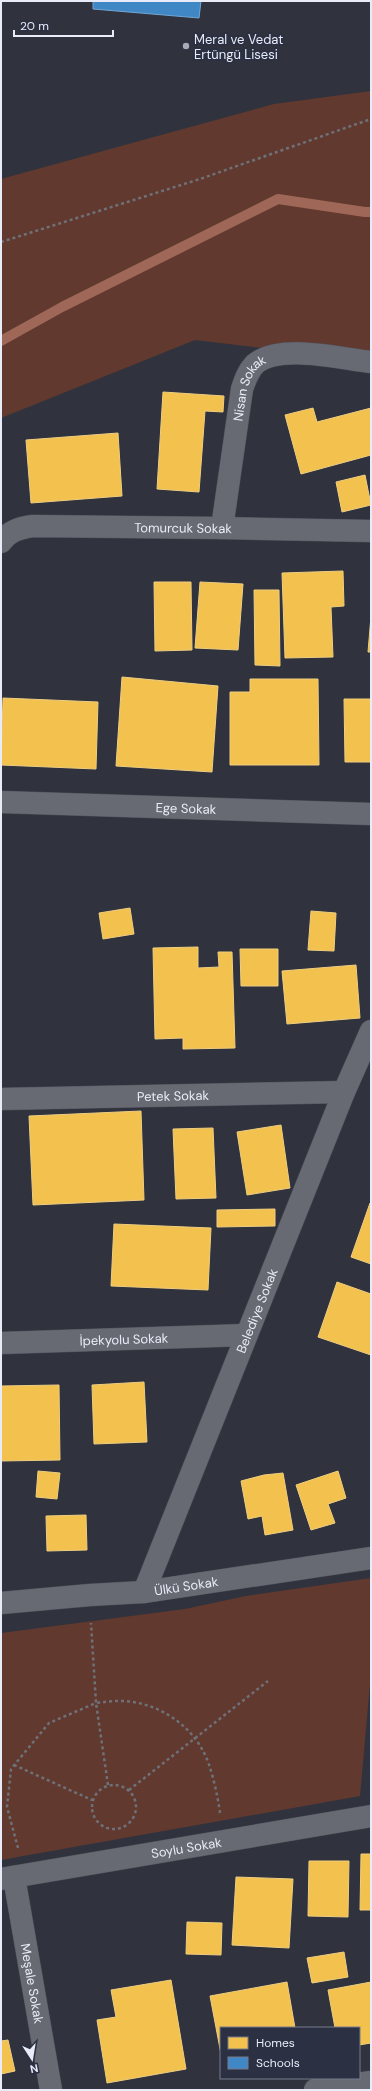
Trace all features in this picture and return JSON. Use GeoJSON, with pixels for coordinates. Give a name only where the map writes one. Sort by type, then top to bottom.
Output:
{"type":"FeatureCollection","features":[{"type":"Feature","properties":{"kind":"street","name":"Nisan Sokak"},"geometry":{"type":"LineString","coordinates":[[222,528],[242,389],[249,371],[263,360],[294,353],[371,362]]}},
{"type":"Feature","properties":{"kind":"street","name":"Tomurcuk Sokak"},"geometry":{"type":"LineString","coordinates":[[1,542],[13,531],[33,526],[371,531]]}},
{"type":"Feature","properties":{"kind":"street","name":"Ege Sokak"},"geometry":{"type":"LineString","coordinates":[[1,802],[371,814]]}},
{"type":"Feature","properties":{"kind":"street","name":"Belediye Sokak"},"geometry":{"type":"LineString","coordinates":[[144,1592],[344,1092],[371,1031]]}},
{"type":"Feature","properties":{"kind":"street","name":"Petek Sokak"},"geometry":{"type":"LineString","coordinates":[[1,1098],[344,1092]]}},
{"type":"Feature","properties":{"kind":"street","name":"İpekyolu Sokak"},"geometry":{"type":"LineString","coordinates":[[1,1342],[246,1336]]}},
{"type":"Feature","properties":{"kind":"street","name":"Ülkü Sokak"},"geometry":{"type":"LineString","coordinates":[[1,1603],[144,1592],[371,1558]]}},
{"type":"Feature","properties":{"kind":"street","name":"Soylu Sokak"},"geometry":{"type":"LineString","coordinates":[[7,1878],[371,1816]]}},
{"type":"Feature","properties":{"kind":"street","name":"Meşale Sokak"},"geometry":{"type":"LineString","coordinates":[[7,1878],[51,2090]]}},
{"type":"Feature","properties":{"kind":"street"},"geometry":{"type":"LineString","coordinates":[[316,2090],[371,2082]]}},
{"type":"Feature","properties":{"kind":"path"},"geometry":{"type":"LineString","coordinates":[[1,242],[200,179],[371,119]]}},
{"type":"Feature","properties":{"kind":"path"},"geometry":{"type":"LineString","coordinates":[[90,1595],[96,1703],[108,1785]]}},
{"type":"Feature","properties":{"kind":"path"},"geometry":{"type":"LineString","coordinates":[[129,1790],[268,1681]]}},
{"type":"Feature","properties":{"kind":"path"},"geometry":{"type":"LineString","coordinates":[[7,1878],[20,1856],[7,1807],[11,1769],[49,1723],[96,1703],[121,1700],[149,1705],[173,1718],[195,1739],[204,1752],[219,1802],[223,1841]]}},
{"type":"Feature","properties":{"kind":"path"},"geometry":{"type":"LineString","coordinates":[[14,1765],[92,1800]]}},
{"type":"Feature","properties":{"kind":"path"},"geometry":{"type":"LineString","coordinates":[[108,1785],[123,1786],[129,1790],[136,1802],[134,1817],[130,1823],[117,1829],[102,1826],[93,1815],[92,1800],[101,1788],[108,1785]]}},
{"type":"Feature","properties":{"kind":"shaded area"},"geometry":{"type":"Polygon","coordinates":[[[371,91],[371,361],[195,340],[1,418],[1,179],[274,104],[371,91]]]}},
{"type":"Feature","properties":{"kind":"shaded area"},"geometry":{"type":"Polygon","coordinates":[[[371,1578],[371,1673],[360,1796],[1,1860],[1,1633],[185,1609],[246,1596],[371,1578]]]}},
{"type":"Feature","properties":{"kind":"building: Homes"},"geometry":{"type":"Polygon","coordinates":[[[163,392],[224,396],[223,412],[205,411],[199,492],[157,489],[163,392]]]}},
{"type":"Feature","properties":{"kind":"building: Homes"},"geometry":{"type":"Polygon","coordinates":[[[313,408],[317,422],[371,408],[371,455],[301,474],[285,415],[313,408]]]}},
{"type":"Feature","properties":{"kind":"building: Homes"},"geometry":{"type":"Polygon","coordinates":[[[118,433],[122,496],[31,503],[26,440],[118,433]]]}},
{"type":"Feature","properties":{"kind":"building: Homes"},"geometry":{"type":"Polygon","coordinates":[[[365,475],[371,505],[342,512],[336,482],[365,475]]]}},
{"type":"Feature","properties":{"kind":"building: Homes"},"geometry":{"type":"Polygon","coordinates":[[[343,571],[344,606],[331,607],[333,657],[285,658],[282,573],[343,571]]]}},
{"type":"Feature","properties":{"kind":"building: Homes"},"geometry":{"type":"Polygon","coordinates":[[[154,582],[191,582],[192,650],[155,651],[154,582]]]}},
{"type":"Feature","properties":{"kind":"building: Homes"},"geometry":{"type":"Polygon","coordinates":[[[200,582],[243,584],[238,650],[195,648],[200,582]]]}},
{"type":"Feature","properties":{"kind":"building: Homes"},"geometry":{"type":"Polygon","coordinates":[[[254,590],[279,590],[280,666],[255,665],[254,590]]]}},
{"type":"Feature","properties":{"kind":"building: Homes"},"geometry":{"type":"Polygon","coordinates":[[[371,616],[371,652],[368,652],[371,616]]]}},
{"type":"Feature","properties":{"kind":"building: Homes"},"geometry":{"type":"Polygon","coordinates":[[[122,677],[218,686],[212,772],[116,766],[122,677]]]}},
{"type":"Feature","properties":{"kind":"building: Homes"},"geometry":{"type":"Polygon","coordinates":[[[250,679],[318,679],[319,765],[230,765],[230,692],[250,692],[250,679]]]}},
{"type":"Feature","properties":{"kind":"building: Homes"},"geometry":{"type":"Polygon","coordinates":[[[3,698],[98,702],[96,769],[1,765],[3,698]]]}},
{"type":"Feature","properties":{"kind":"building: Homes"},"geometry":{"type":"Polygon","coordinates":[[[344,699],[371,699],[371,762],[345,762],[344,699]]]}},
{"type":"Feature","properties":{"kind":"building: Homes"},"geometry":{"type":"Polygon","coordinates":[[[130,908],[134,934],[103,939],[99,913],[130,908]]]}},
{"type":"Feature","properties":{"kind":"building: Homes"},"geometry":{"type":"Polygon","coordinates":[[[311,911],[336,913],[334,951],[308,950],[311,911]]]}},
{"type":"Feature","properties":{"kind":"building: Homes"},"geometry":{"type":"Polygon","coordinates":[[[198,947],[198,968],[219,967],[218,952],[232,952],[235,1048],[183,1049],[183,1038],[155,1039],[153,948],[198,947]]]}},
{"type":"Feature","properties":{"kind":"building: Homes"},"geometry":{"type":"Polygon","coordinates":[[[240,949],[278,949],[278,986],[241,986],[240,949]]]}},
{"type":"Feature","properties":{"kind":"building: Homes"},"geometry":{"type":"Polygon","coordinates":[[[356,965],[360,1018],[287,1024],[282,971],[356,965]]]}},
{"type":"Feature","properties":{"kind":"building: Homes"},"geometry":{"type":"Polygon","coordinates":[[[141,1111],[144,1200],[33,1205],[29,1116],[141,1111]]]}},
{"type":"Feature","properties":{"kind":"building: Homes"},"geometry":{"type":"Polygon","coordinates":[[[281,1125],[290,1188],[247,1195],[237,1132],[281,1125]]]}},
{"type":"Feature","properties":{"kind":"building: Homes"},"geometry":{"type":"Polygon","coordinates":[[[213,1128],[216,1198],[176,1199],[173,1129],[213,1128]]]}},
{"type":"Feature","properties":{"kind":"building: Homes"},"geometry":{"type":"Polygon","coordinates":[[[371,1203],[371,1264],[351,1257],[371,1203]]]}},
{"type":"Feature","properties":{"kind":"building: Homes"},"geometry":{"type":"Polygon","coordinates":[[[275,1209],[275,1226],[217,1227],[217,1210],[275,1209]]]}},
{"type":"Feature","properties":{"kind":"building: Homes"},"geometry":{"type":"Polygon","coordinates":[[[114,1224],[211,1228],[208,1290],[111,1286],[114,1224]]]}},
{"type":"Feature","properties":{"kind":"building: Homes"},"geometry":{"type":"Polygon","coordinates":[[[337,1282],[371,1294],[371,1355],[318,1337],[337,1282]]]}},
{"type":"Feature","properties":{"kind":"building: Homes"},"geometry":{"type":"Polygon","coordinates":[[[144,1382],[147,1442],[94,1444],[92,1385],[144,1382]]]}},
{"type":"Feature","properties":{"kind":"building: Homes"},"geometry":{"type":"Polygon","coordinates":[[[59,1385],[60,1460],[1,1461],[1,1386],[59,1385]]]}},
{"type":"Feature","properties":{"kind":"building: Homes"},"geometry":{"type":"Polygon","coordinates":[[[38,1471],[60,1473],[57,1499],[36,1497],[38,1471]]]}},
{"type":"Feature","properties":{"kind":"building: Homes"},"geometry":{"type":"Polygon","coordinates":[[[338,1471],[346,1498],[328,1504],[335,1523],[311,1530],[296,1485],[338,1471]]]}},
{"type":"Feature","properties":{"kind":"building: Homes"},"geometry":{"type":"Polygon","coordinates":[[[283,1473],[293,1530],[265,1535],[262,1516],[248,1519],[241,1481],[264,1475],[283,1473]]]}},
{"type":"Feature","properties":{"kind":"building: Homes"},"geometry":{"type":"Polygon","coordinates":[[[86,1515],[87,1550],[47,1551],[46,1516],[86,1515]]]}},
{"type":"Feature","properties":{"kind":"building: Homes"},"geometry":{"type":"Polygon","coordinates":[[[361,1854],[371,1854],[371,1910],[360,1910],[361,1854]]]}},
{"type":"Feature","properties":{"kind":"building: Homes"},"geometry":{"type":"Polygon","coordinates":[[[309,1861],[349,1861],[348,1917],[308,1916],[309,1861]]]}},
{"type":"Feature","properties":{"kind":"building: Homes"},"geometry":{"type":"Polygon","coordinates":[[[236,1877],[293,1879],[289,1948],[232,1945],[236,1877]]]}},
{"type":"Feature","properties":{"kind":"building: Homes"},"geometry":{"type":"Polygon","coordinates":[[[187,1922],[222,1923],[221,1955],[186,1954],[187,1922]]]}},
{"type":"Feature","properties":{"kind":"building: Homes"},"geometry":{"type":"Polygon","coordinates":[[[344,1952],[348,1977],[312,1983],[307,1958],[344,1952]]]}},
{"type":"Feature","properties":{"kind":"building: Homes"},"geometry":{"type":"Polygon","coordinates":[[[171,1980],[186,2069],[107,2083],[97,2020],[116,2017],[111,1990],[171,1980]]]}},
{"type":"Feature","properties":{"kind":"building: Homes"},"geometry":{"type":"Polygon","coordinates":[[[287,1982],[295,2027],[220,2027],[220,2049],[210,1996],[287,1982]]]}},
{"type":"Feature","properties":{"kind":"building: Homes"},"geometry":{"type":"Polygon","coordinates":[[[371,1982],[371,2043],[360,2045],[360,2027],[335,2027],[328,1990],[371,1982]]]}},
{"type":"Feature","properties":{"kind":"building: Homes"},"geometry":{"type":"Polygon","coordinates":[[[8,2040],[15,2071],[1,2074],[1,2041],[8,2040]]]}},
{"type":"Feature","properties":{"kind":"building: Schools"},"geometry":{"type":"Polygon","coordinates":[[[93,1],[201,1],[199,18],[93,9],[93,1]]]}},
{"type":"Feature","properties":{"kind":"waterway"},"geometry":{"type":"LineString","coordinates":[[1,341],[62,307],[278,199],[371,212]]}},
{"type":"Feature","properties":{"kind":"place","name":"Meral ve Vedat Ertüngü Lisesi"},"geometry":{"type":"Point","coordinates":[186,46]}}]}
